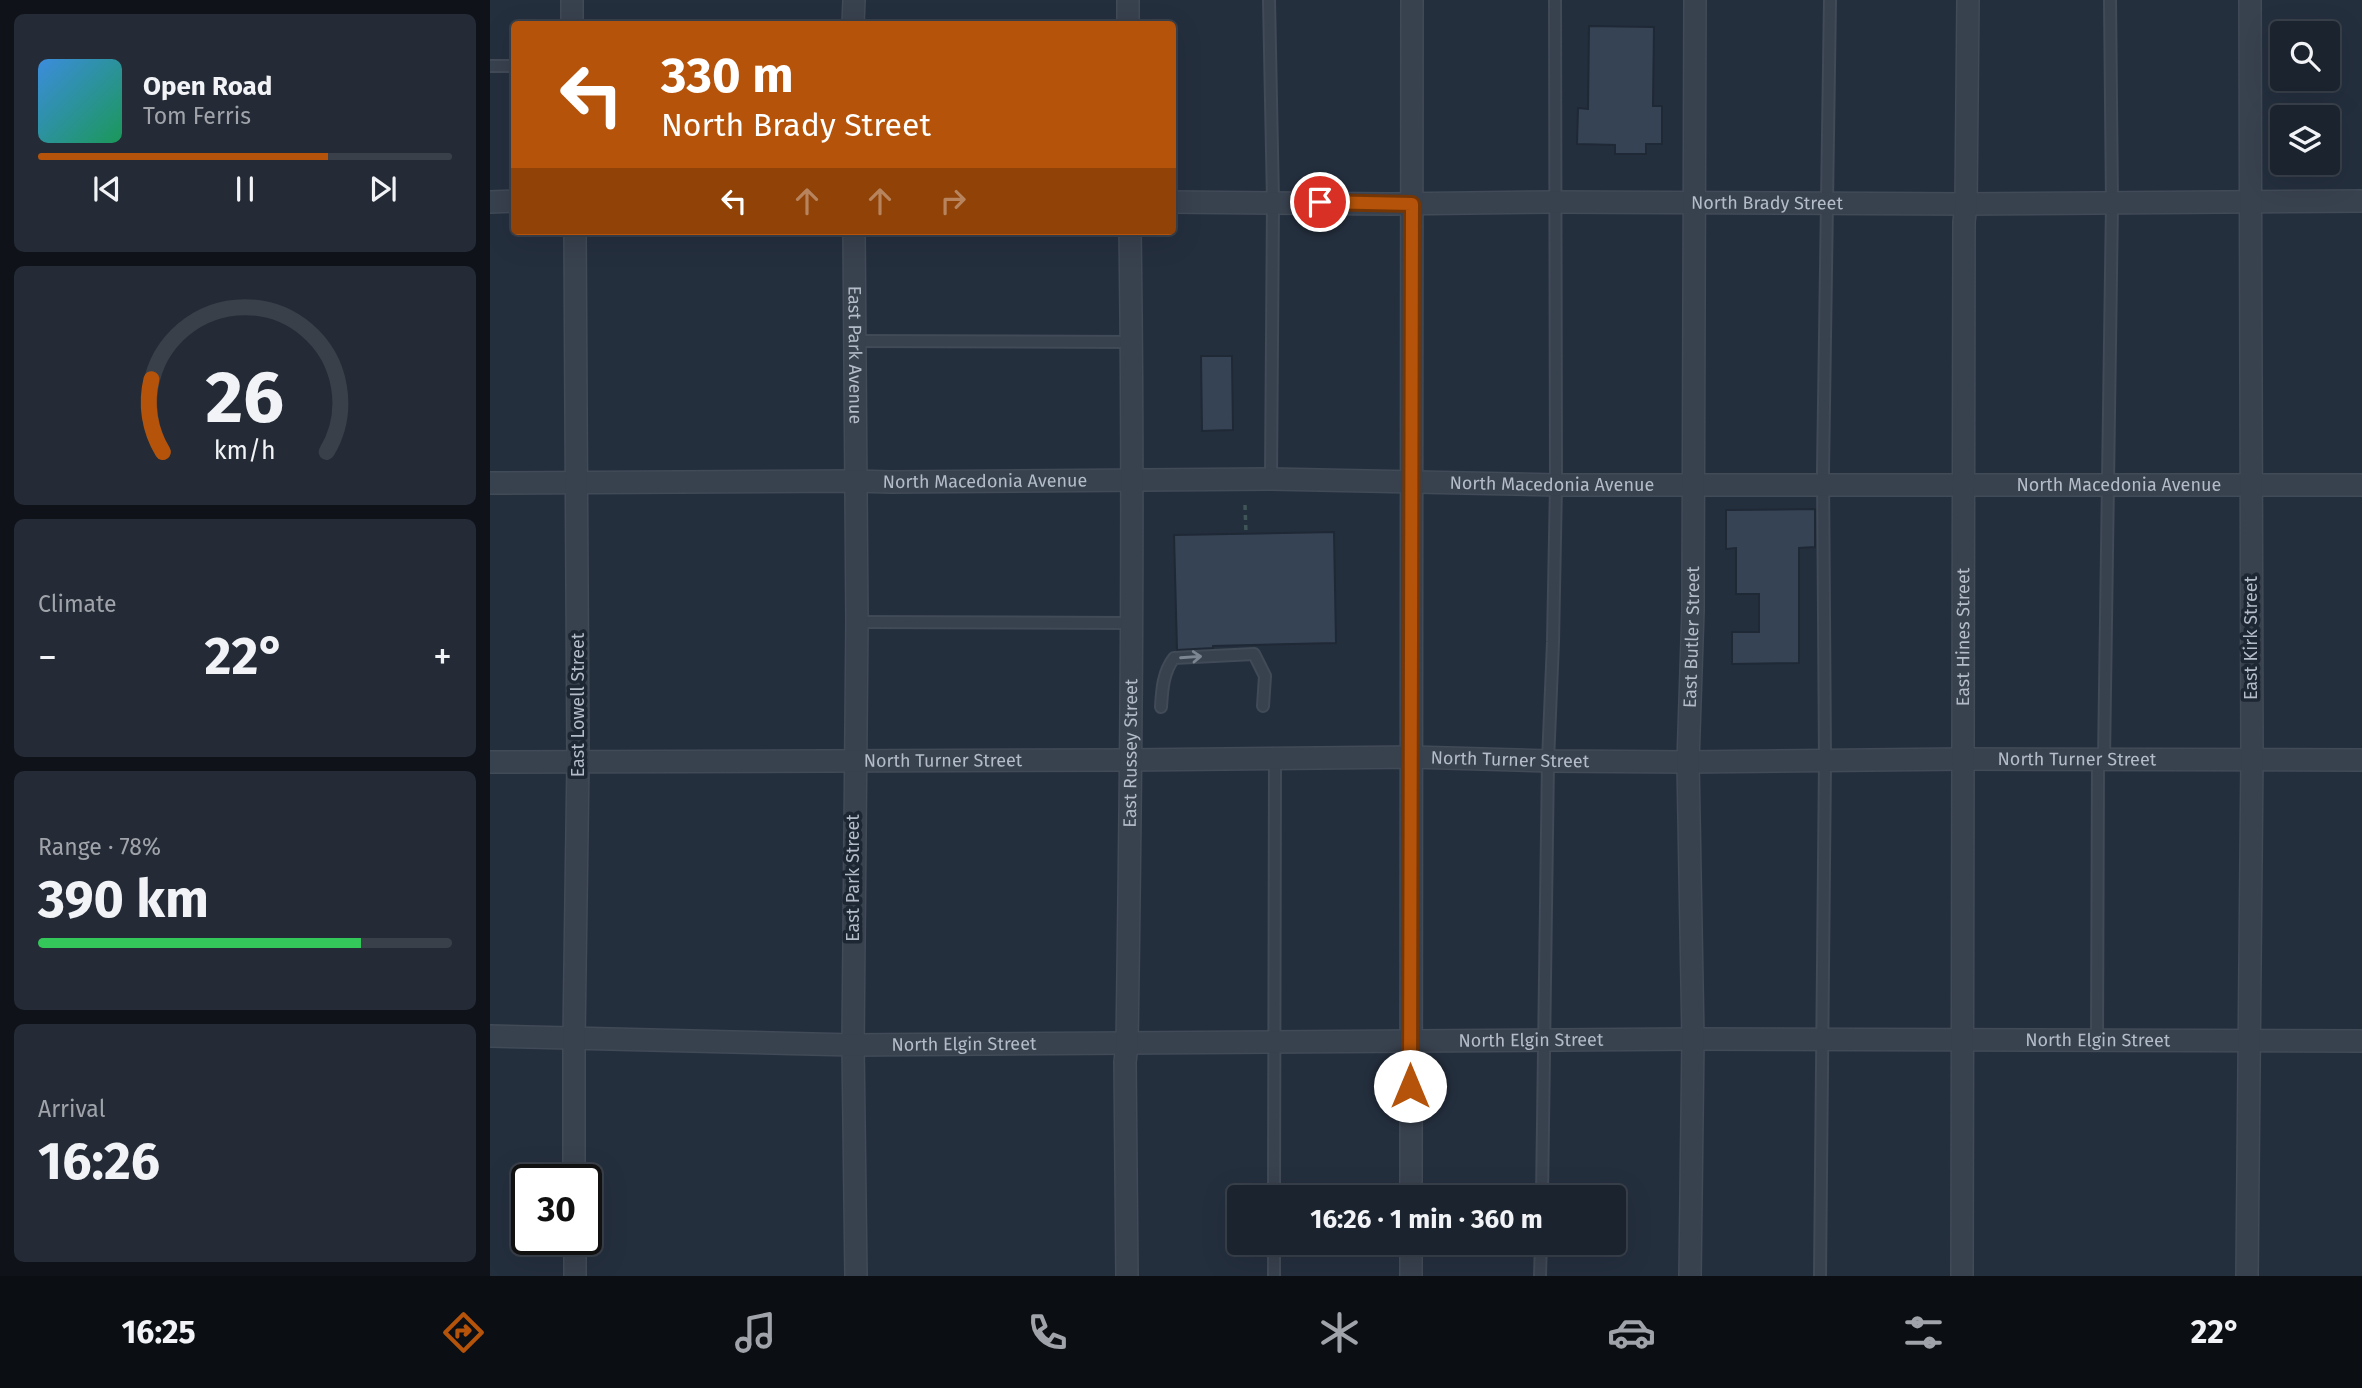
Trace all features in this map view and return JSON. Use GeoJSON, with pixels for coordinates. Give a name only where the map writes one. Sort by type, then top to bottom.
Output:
{"type":"FeatureCollection","features":[{"type":"Feature","properties":{"kind":"street"},"geometry":{"type":"LineString","coordinates":[[572,0],[572,21]]}},
{"type":"Feature","properties":{"kind":"street"},"geometry":{"type":"LineString","coordinates":[[853,21],[854,0]]}},
{"type":"Feature","properties":{"kind":"street"},"geometry":{"type":"LineString","coordinates":[[1128,0],[1128,21]]}},
{"type":"Feature","properties":{"kind":"street"},"geometry":{"type":"LineString","coordinates":[[1411,1185],[1412,0]]}},
{"type":"Feature","properties":{"kind":"street","name":"East Butler Street"},"geometry":{"type":"LineString","coordinates":[[1690,1276],[1693,1039],[1688,762],[1693,610],[1695,0]]}},
{"type":"Feature","properties":{"kind":"street","name":"East Hines Street"},"geometry":{"type":"LineString","coordinates":[[1962,1276],[1964,222],[1968,0]]}},
{"type":"Feature","properties":{"kind":"street","name":"East Kirk Street"},"geometry":{"type":"LineString","coordinates":[[2247,1276],[2252,758],[2250,0]]}},
{"type":"Feature","properties":{"kind":"street"},"geometry":{"type":"LineString","coordinates":[[490,202],[511,201]]}},
{"type":"Feature","properties":{"kind":"street","name":"North Brady Street"},"geometry":{"type":"LineString","coordinates":[[1176,202],[2112,204],[2362,201]]}},
{"type":"Feature","properties":{"kind":"street","name":"East Lowell Street"},"geometry":{"type":"LineString","coordinates":[[575,235],[578,762],[575,1164]]}},
{"type":"Feature","properties":{"kind":"street","name":"East Park Avenue"},"geometry":{"type":"LineString","coordinates":[[854,481],[855,235]]}},
{"type":"Feature","properties":{"kind":"street","name":"East Russey Street"},"geometry":{"type":"LineString","coordinates":[[1127,1276],[1125,1062],[1132,760],[1130,623],[1133,479],[1130,235]]}},
{"type":"Feature","properties":{"kind":"street","name":"North Macedonia Avenue"},"geometry":{"type":"LineString","coordinates":[[490,483],[1270,479],[1556,485],[2362,485]]}},
{"type":"Feature","properties":{"kind":"street","name":"East Park Street"},"geometry":{"type":"LineString","coordinates":[[854,481],[857,622],[853,1045],[856,1276]]}},
{"type":"Feature","properties":{"kind":"street","name":"North Turner Street"},"geometry":{"type":"LineString","coordinates":[[490,762],[1412,757],[1688,762],[2252,758],[2362,760]]}},
{"type":"Feature","properties":{"kind":"street","name":"North Elgin Street"},"geometry":{"type":"LineString","coordinates":[[490,1036],[853,1045],[1693,1039],[2362,1041]]}},
{"type":"Feature","properties":{"kind":"street"},"geometry":{"type":"LineString","coordinates":[[575,1255],[575,1276]]}},
{"type":"Feature","properties":{"kind":"street"},"geometry":{"type":"LineString","coordinates":[[1411,1255],[1411,1276]]}},
{"type":"Feature","properties":{"kind":"lane"},"geometry":{"type":"LineString","coordinates":[[1269,0],[1273,201],[1270,479]]}},
{"type":"Feature","properties":{"kind":"lane"},"geometry":{"type":"LineString","coordinates":[[1542,1185],[1548,761],[1556,485],[1555,0]]}},
{"type":"Feature","properties":{"kind":"lane"},"geometry":{"type":"LineString","coordinates":[[1821,1276],[1825,760],[1823,486],[1830,0]]}},
{"type":"Feature","properties":{"kind":"lane"},"geometry":{"type":"LineString","coordinates":[[2096,1042],[2112,204],[2110,0]]}},
{"type":"Feature","properties":{"kind":"lane"},"geometry":{"type":"LineString","coordinates":[[490,65],[511,66]]}},
{"type":"Feature","properties":{"kind":"lane"},"geometry":{"type":"LineString","coordinates":[[856,341],[1132,342]]}},
{"type":"Feature","properties":{"kind":"lane"},"geometry":{"type":"LineString","coordinates":[[857,622],[1130,623]]}},
{"type":"Feature","properties":{"kind":"lane"},"geometry":{"type":"LineString","coordinates":[[1161,707],[1162,685],[1169,664],[1174,659],[1236,654],[1254,654],[1265,676],[1263,706]]}},
{"type":"Feature","properties":{"kind":"lane"},"geometry":{"type":"LineString","coordinates":[[1274,1185],[1275,759]]}},
{"type":"Feature","properties":{"kind":"lane"},"geometry":{"type":"LineString","coordinates":[[1274,1255],[1274,1276]]}},
{"type":"Feature","properties":{"kind":"lane"},"geometry":{"type":"LineString","coordinates":[[1540,1276],[1541,1255]]}},
{"type":"Feature","properties":{"kind":"path"},"geometry":{"type":"LineString","coordinates":[[1245,505],[1246,534]]}},
{"type":"Feature","properties":{"kind":"building"},"geometry":{"type":"Polygon","coordinates":[[[1589,26],[1654,27],[1653,106],[1662,106],[1662,144],[1646,144],[1646,154],[1615,154],[1615,145],[1577,144],[1578,108],[1588,109],[1589,26]]]}},
{"type":"Feature","properties":{"kind":"building"},"geometry":{"type":"Polygon","coordinates":[[[1201,356],[1232,356],[1233,430],[1202,431],[1201,356]]]}},
{"type":"Feature","properties":{"kind":"building"},"geometry":{"type":"Polygon","coordinates":[[[1815,509],[1815,547],[1799,548],[1799,663],[1732,664],[1732,632],[1759,632],[1759,594],[1736,594],[1736,548],[1726,549],[1726,510],[1815,509]]]}},
{"type":"Feature","properties":{"kind":"building"},"geometry":{"type":"Polygon","coordinates":[[[1334,532],[1336,643],[1213,646],[1177,650],[1174,535],[1334,532]]]}},
{"type":"Feature","properties":{"kind":"route"},"geometry":{"type":"LineString","coordinates":[[1320,202],[1412,204],[1410,1086]]}}]}
